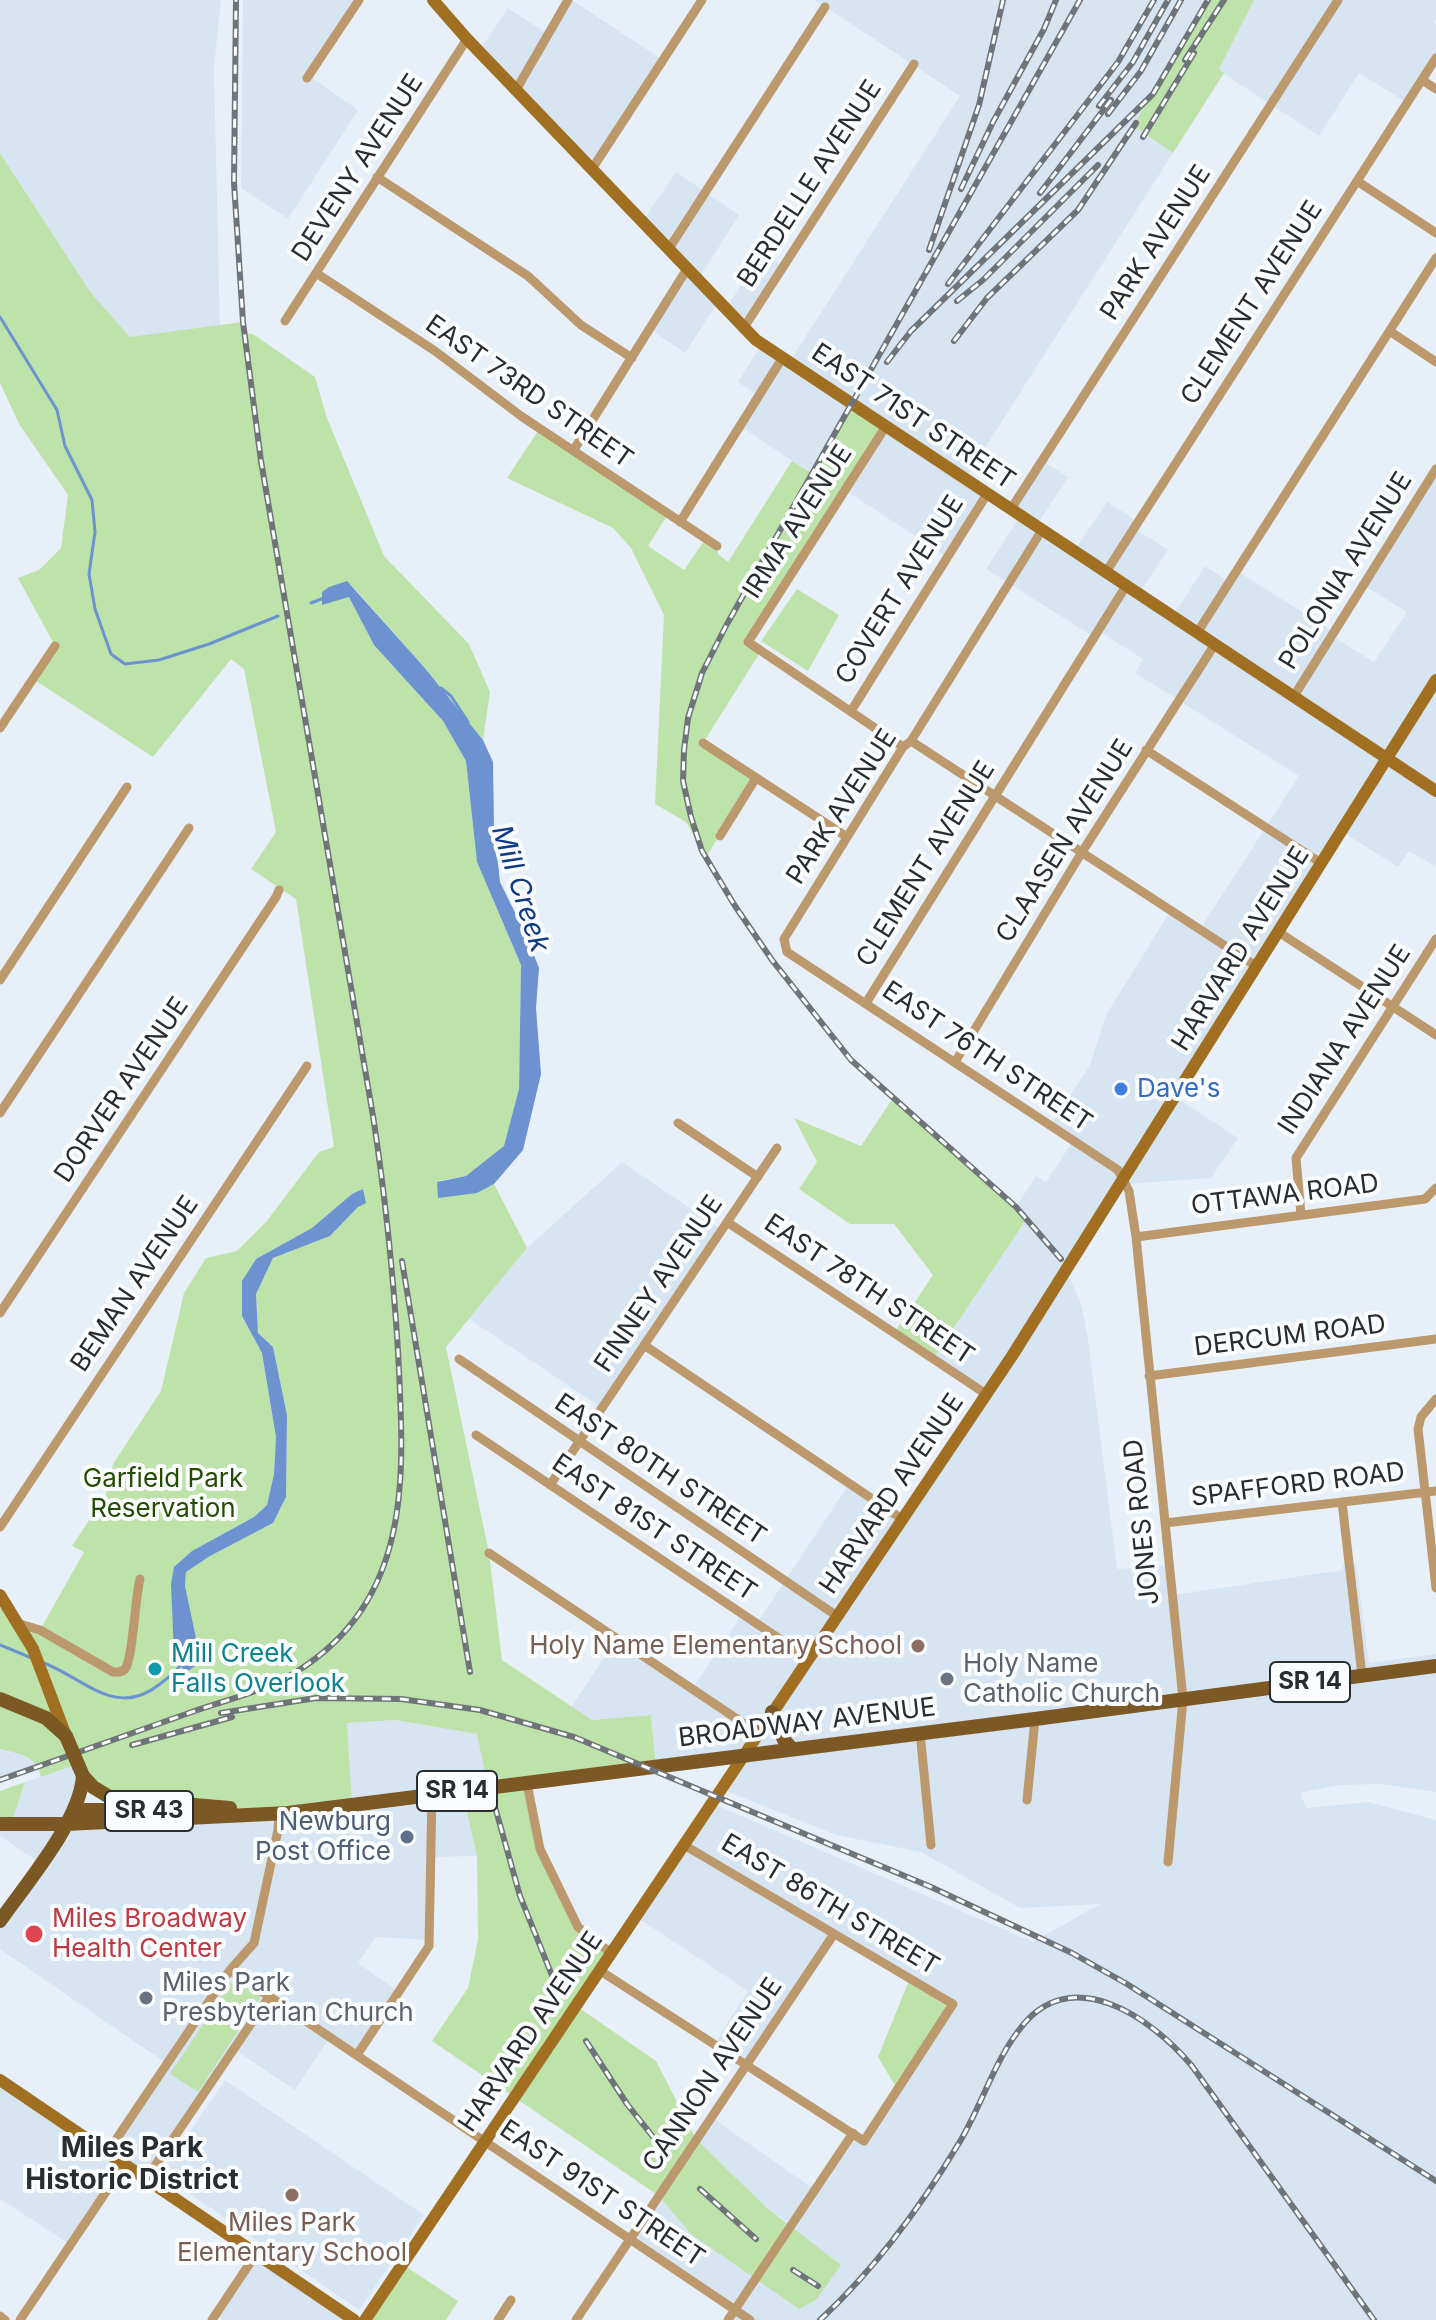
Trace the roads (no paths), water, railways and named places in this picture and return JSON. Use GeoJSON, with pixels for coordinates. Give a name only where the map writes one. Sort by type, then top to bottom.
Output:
{"type":"FeatureCollection","features":[{"type":"Feature","properties":{"kind":"main road","name":"EAST 71ST STREET"},"geometry":{"type":"LineString","coordinates":[[433,0],[743,329],[1436,791]]}},
{"type":"Feature","properties":{"kind":"main road","name":"HARVARD AVENUE"},"geometry":{"type":"LineString","coordinates":[[365,2320],[986,1394],[1436,680]]}},
{"type":"Feature","properties":{"kind":"main road"},"geometry":{"type":"LineString","coordinates":[[0,1595],[4,1608],[20,1624],[33,1649],[83,1776],[79,1800],[66,1824]]}},
{"type":"Feature","properties":{"kind":"main road","name":"BROADWAY AVENUE"},"geometry":{"type":"LineString","coordinates":[[0,1824],[66,1824],[279,1813],[1436,1666]]}},
{"type":"Feature","properties":{"kind":"main road"},"geometry":{"type":"LineString","coordinates":[[0,1699],[46,1718],[66,1736]]}},
{"type":"Feature","properties":{"kind":"main road"},"geometry":{"type":"LineString","coordinates":[[772,1712],[784,1740],[792,1749]]}},
{"type":"Feature","properties":{"kind":"main road","name":"BROADWAY AVENUE"},"geometry":{"type":"LineString","coordinates":[[83,1776],[93,1787],[111,1798],[279,1813]]}},
{"type":"Feature","properties":{"kind":"main road","name":"SR 43"},"geometry":{"type":"LineString","coordinates":[[0,1921],[66,1824],[78,1814],[97,1809],[175,1811],[237,1808]]}},
{"type":"Feature","properties":{"kind":"main road"},"geometry":{"type":"LineString","coordinates":[[0,2080],[354,2320]]}},
{"type":"Feature","properties":{"kind":"street"},"geometry":{"type":"LineString","coordinates":[[307,78],[359,0]]}},
{"type":"Feature","properties":{"kind":"street"},"geometry":{"type":"LineString","coordinates":[[516,90],[568,0]]}},
{"type":"Feature","properties":{"kind":"street"},"geometry":{"type":"LineString","coordinates":[[592,169],[702,0]]}},
{"type":"Feature","properties":{"kind":"street","name":"PARK AVENUE"},"geometry":{"type":"LineString","coordinates":[[1011,509],[1338,0]]}},
{"type":"Feature","properties":{"kind":"street"},"geometry":{"type":"LineString","coordinates":[[668,250],[825,7]]}},
{"type":"Feature","properties":{"kind":"street","name":"DEVENY AVENUE"},"geometry":{"type":"LineString","coordinates":[[285,321],[467,39]]}},
{"type":"Feature","properties":{"kind":"street","name":"CLEMENT AVENUE"},"geometry":{"type":"LineString","coordinates":[[1106,572],[1436,58]]}},
{"type":"Feature","properties":{"kind":"street","name":"BERDELLE AVENUE"},"geometry":{"type":"LineString","coordinates":[[743,329],[914,64]]}},
{"type":"Feature","properties":{"kind":"street"},"geometry":{"type":"LineString","coordinates":[[1422,80],[1436,89]]}},
{"type":"Feature","properties":{"kind":"street"},"geometry":{"type":"LineString","coordinates":[[377,177],[528,276],[581,325],[632,358]]}},
{"type":"Feature","properties":{"kind":"street"},"geometry":{"type":"LineString","coordinates":[[1357,181],[1436,233]]}},
{"type":"Feature","properties":{"kind":"street"},"geometry":{"type":"LineString","coordinates":[[1197,633],[1436,258]]}},
{"type":"Feature","properties":{"kind":"street"},"geometry":{"type":"LineString","coordinates":[[573,451],[687,269]]}},
{"type":"Feature","properties":{"kind":"street","name":"EAST 73RD STREET"},"geometry":{"type":"LineString","coordinates":[[316,273],[446,358],[521,416],[717,546]]}},
{"type":"Feature","properties":{"kind":"street"},"geometry":{"type":"LineString","coordinates":[[1391,332],[1436,362]]}},
{"type":"Feature","properties":{"kind":"street"},"geometry":{"type":"LineString","coordinates":[[680,522],[783,357]]}},
{"type":"Feature","properties":{"kind":"street","name":"IRMA AVENUE"},"geometry":{"type":"LineString","coordinates":[[851,711],[748,642],[886,426]]}},
{"type":"Feature","properties":{"kind":"street","name":"POLONIA AVENUE"},"geometry":{"type":"LineString","coordinates":[[1294,696],[1436,469]]}},
{"type":"Feature","properties":{"kind":"street","name":"COVERT AVENUE"},"geometry":{"type":"LineString","coordinates":[[851,711],[987,494]]}},
{"type":"Feature","properties":{"kind":"street","name":"PARK AVENUE"},"geometry":{"type":"LineString","coordinates":[[784,946],[784,939],[847,837],[1042,530]]}},
{"type":"Feature","properties":{"kind":"street","name":"CLEMENT AVENUE"},"geometry":{"type":"LineString","coordinates":[[866,1003],[1126,586]]}},
{"type":"Feature","properties":{"kind":"street","name":"CLAASEN AVENUE"},"geometry":{"type":"LineString","coordinates":[[955,1062],[1082,852],[1215,644]]}},
{"type":"Feature","properties":{"kind":"street"},"geometry":{"type":"LineString","coordinates":[[0,728],[55,646]]}},
{"type":"Feature","properties":{"kind":"street"},"geometry":{"type":"LineString","coordinates":[[851,711],[994,796],[1256,966]]}},
{"type":"Feature","properties":{"kind":"street"},"geometry":{"type":"LineString","coordinates":[[703,743],[847,837]]}},
{"type":"Feature","properties":{"kind":"street"},"geometry":{"type":"LineString","coordinates":[[1146,750],[1321,863]]}},
{"type":"Feature","properties":{"kind":"street"},"geometry":{"type":"LineString","coordinates":[[720,836],[756,778]]}},
{"type":"Feature","properties":{"kind":"street"},"geometry":{"type":"LineString","coordinates":[[0,980],[127,787]]}},
{"type":"Feature","properties":{"kind":"street"},"geometry":{"type":"LineString","coordinates":[[0,1113],[189,828]]}},
{"type":"Feature","properties":{"kind":"street","name":"DORVER AVENUE"},"geometry":{"type":"LineString","coordinates":[[0,1313],[279,890]]}},
{"type":"Feature","properties":{"kind":"street"},"geometry":{"type":"LineString","coordinates":[[1277,931],[1436,1035]]}},
{"type":"Feature","properties":{"kind":"street","name":"INDIANA AVENUE"},"geometry":{"type":"LineString","coordinates":[[1301,1215],[1296,1158],[1436,939]]}},
{"type":"Feature","properties":{"kind":"street","name":"EAST 76TH STREET"},"geometry":{"type":"LineString","coordinates":[[784,946],[787,952],[1118,1170],[1124,1179]]}},
{"type":"Feature","properties":{"kind":"street","name":"BEMAN AVENUE"},"geometry":{"type":"LineString","coordinates":[[0,1527],[307,1066]]}},
{"type":"Feature","properties":{"kind":"street"},"geometry":{"type":"LineString","coordinates":[[678,1123],[758,1177]]}},
{"type":"Feature","properties":{"kind":"street","name":"FINNEY AVENUE"},"geometry":{"type":"LineString","coordinates":[[550,1485],[777,1148]]}},
{"type":"Feature","properties":{"kind":"street","name":"JONES ROAD"},"geometry":{"type":"LineString","coordinates":[[1124,1179],[1129,1191],[1136,1237],[1183,1699],[1168,1862]]}},
{"type":"Feature","properties":{"kind":"street","name":"OTTAWA ROAD"},"geometry":{"type":"LineString","coordinates":[[1136,1237],[1425,1199],[1436,1188]]}},
{"type":"Feature","properties":{"kind":"street","name":"EAST 78TH STREET"},"geometry":{"type":"LineString","coordinates":[[727,1222],[986,1394]]}},
{"type":"Feature","properties":{"kind":"street","name":"DERCUM ROAD"},"geometry":{"type":"LineString","coordinates":[[1149,1376],[1436,1339]]}},
{"type":"Feature","properties":{"kind":"street"},"geometry":{"type":"LineString","coordinates":[[644,1345],[902,1519]]}},
{"type":"Feature","properties":{"kind":"street","name":"EAST 80TH STREET"},"geometry":{"type":"LineString","coordinates":[[459,1359],[837,1616]]}},
{"type":"Feature","properties":{"kind":"street"},"geometry":{"type":"LineString","coordinates":[[1436,1399],[1418,1423],[1431,1491],[1436,1588]]}},
{"type":"Feature","properties":{"kind":"street","name":"EAST 81ST STREET"},"geometry":{"type":"LineString","coordinates":[[476,1435],[808,1658]]}},
{"type":"Feature","properties":{"kind":"street","name":"SPAFFORD ROAD"},"geometry":{"type":"LineString","coordinates":[[1165,1523],[1431,1491]]}},
{"type":"Feature","properties":{"kind":"street"},"geometry":{"type":"LineString","coordinates":[[1342,1502],[1362,1675]]}},
{"type":"Feature","properties":{"kind":"street"},"geometry":{"type":"LineString","coordinates":[[489,1553],[758,1733]]}},
{"type":"Feature","properties":{"kind":"street"},"geometry":{"type":"LineString","coordinates":[[20,1624],[40,1630],[118,1673],[129,1659],[140,1579]]}},
{"type":"Feature","properties":{"kind":"street"},"geometry":{"type":"LineString","coordinates":[[1027,1800],[1035,1719]]}},
{"type":"Feature","properties":{"kind":"street"},"geometry":{"type":"LineString","coordinates":[[920,1732],[931,1845]]}},
{"type":"Feature","properties":{"kind":"street"},"geometry":{"type":"LineString","coordinates":[[527,1783],[540,1849],[578,1927],[611,1953]]}},
{"type":"Feature","properties":{"kind":"street"},"geometry":{"type":"LineString","coordinates":[[357,2055],[429,1946],[432,1794]]}},
{"type":"Feature","properties":{"kind":"street"},"geometry":{"type":"LineString","coordinates":[[107,2153],[230,1970],[254,1943],[279,1813]]}},
{"type":"Feature","properties":{"kind":"street","name":"EAST 86TH STREET"},"geometry":{"type":"LineString","coordinates":[[684,1845],[953,2004],[864,2141],[853,2133]]}},
{"type":"Feature","properties":{"kind":"street","name":"CANNON AVENUE"},"geometry":{"type":"LineString","coordinates":[[576,2320],[834,1934]]}},
{"type":"Feature","properties":{"kind":"street","name":"EAST 91ST STREET"},"geometry":{"type":"LineString","coordinates":[[230,1970],[750,2320]]}},
{"type":"Feature","properties":{"kind":"street"},"geometry":{"type":"LineString","coordinates":[[599,1970],[853,2133],[728,2320]]}},
{"type":"Feature","properties":{"kind":"street"},"geometry":{"type":"LineString","coordinates":[[146,2179],[269,1997]]}},
{"type":"Feature","properties":{"kind":"street"},"geometry":{"type":"LineString","coordinates":[[20,2320],[124,2165]]}},
{"type":"Feature","properties":{"kind":"street"},"geometry":{"type":"LineString","coordinates":[[212,2320],[256,2254]]}},
{"type":"Feature","properties":{"kind":"street"},"geometry":{"type":"LineString","coordinates":[[498,2320],[511,2300]]}},
{"type":"Feature","properties":{"kind":"street"},"geometry":{"type":"LineString","coordinates":[[0,2316],[5,2320]]}},
{"type":"Feature","properties":{"kind":"water"},"geometry":{"type":"Polygon","coordinates":[[[347,581],[424,667],[483,740],[493,762],[494,826],[500,882],[539,968],[536,1008],[541,1074],[523,1150],[494,1184],[477,1193],[438,1198],[437,1182],[466,1176],[504,1146],[519,1089],[521,965],[477,862],[466,761],[443,721],[374,645],[349,597],[322,605],[322,592],[347,581]]]}},
{"type":"Feature","properties":{"kind":"water"},"geometry":{"type":"Polygon","coordinates":[[[363,1189],[366,1203],[358,1207],[330,1236],[273,1258],[256,1294],[258,1333],[273,1347],[287,1415],[286,1497],[273,1523],[186,1572],[185,1586],[201,1662],[185,1673],[174,1655],[171,1584],[174,1567],[192,1551],[254,1517],[267,1505],[274,1474],[276,1437],[262,1353],[242,1316],[242,1281],[256,1259],[312,1228],[352,1194],[363,1189]]]}},
{"type":"Feature","properties":{"kind":"waterway","name":"Mill Creek"},"geometry":{"type":"LineString","coordinates":[[0,317],[57,410],[65,446],[92,500],[95,532],[89,574],[95,609],[111,654],[125,664],[159,660],[278,616]]}},
{"type":"Feature","properties":{"kind":"waterway","name":"Mill Creek"},"geometry":{"type":"LineString","coordinates":[[311,603],[324,598]]}},
{"type":"Feature","properties":{"kind":"waterway","name":"Mill Creek"},"geometry":{"type":"LineString","coordinates":[[441,688],[451,696],[468,722]]}},
{"type":"Feature","properties":{"kind":"waterway","name":"Mill Creek"},"geometry":{"type":"LineString","coordinates":[[0,1645],[34,1659]]}},
{"type":"Feature","properties":{"kind":"waterway","name":"Mill Creek"},"geometry":{"type":"LineString","coordinates":[[44,1663],[101,1693],[130,1698],[160,1684],[183,1662]]}},
{"type":"Feature","properties":{"kind":"railway"},"geometry":{"type":"LineString","coordinates":[[0,1780],[257,1690],[296,1672],[335,1642],[363,1608],[382,1570],[394,1529],[400,1486],[398,1351],[381,1175],[261,461],[243,322],[234,183],[236,0]]}},
{"type":"Feature","properties":{"kind":"railway"},"geometry":{"type":"LineString","coordinates":[[929,250],[979,105],[1003,0]]}},
{"type":"Feature","properties":{"kind":"railway"},"geometry":{"type":"LineString","coordinates":[[961,189],[1056,0]]}},
{"type":"Feature","properties":{"kind":"railway"},"geometry":{"type":"LineString","coordinates":[[1061,1259],[1016,1207],[851,1060],[772,960],[735,906],[702,851],[683,781],[688,718],[702,673],[1080,0]]}},
{"type":"Feature","properties":{"kind":"railway"},"geometry":{"type":"LineString","coordinates":[[948,284],[1118,62],[1154,0]]}},
{"type":"Feature","properties":{"kind":"railway"},"geometry":{"type":"LineString","coordinates":[[1099,106],[1133,62],[1168,0]]}},
{"type":"Feature","properties":{"kind":"railway"},"geometry":{"type":"LineString","coordinates":[[1108,114],[1141,71],[1181,0]]}},
{"type":"Feature","properties":{"kind":"railway"},"geometry":{"type":"LineString","coordinates":[[887,362],[911,331],[1153,94],[1208,0]]}},
{"type":"Feature","properties":{"kind":"railway"},"geometry":{"type":"LineString","coordinates":[[1185,60],[1224,0]]}},
{"type":"Feature","properties":{"kind":"railway"},"geometry":{"type":"LineString","coordinates":[[1143,137],[1194,53]]}},
{"type":"Feature","properties":{"kind":"railway"},"geometry":{"type":"LineString","coordinates":[[1040,193],[1111,100]]}},
{"type":"Feature","properties":{"kind":"railway"},"geometry":{"type":"LineString","coordinates":[[954,341],[987,298],[1078,210],[1136,123]]}},
{"type":"Feature","properties":{"kind":"railway"},"geometry":{"type":"LineString","coordinates":[[957,301],[983,280],[1098,165]]}},
{"type":"Feature","properties":{"kind":"railway"},"geometry":{"type":"LineString","coordinates":[[402,1261],[470,1672]]}},
{"type":"Feature","properties":{"kind":"railway"},"geometry":{"type":"LineString","coordinates":[[221,1713],[316,1698],[401,1699],[480,1710],[574,1737],[931,1887],[1072,1953],[1127,1984],[1436,2181]]}},
{"type":"Feature","properties":{"kind":"railway"},"geometry":{"type":"LineString","coordinates":[[132,1745],[232,1717]]}},
{"type":"Feature","properties":{"kind":"railway"},"geometry":{"type":"LineString","coordinates":[[495,1807],[520,1896],[557,1988]]}},
{"type":"Feature","properties":{"kind":"railway"},"geometry":{"type":"LineString","coordinates":[[820,2320],[878,2259],[929,2191],[967,2129],[1002,2057],[1019,2030],[1039,2009],[1062,1999],[1086,1998],[1110,2004],[1133,2015],[1155,2030],[1192,2066],[1374,2320]]}},
{"type":"Feature","properties":{"kind":"railway"},"geometry":{"type":"LineString","coordinates":[[586,2041],[627,2104],[661,2147]]}},
{"type":"Feature","properties":{"kind":"railway"},"geometry":{"type":"LineString","coordinates":[[700,2189],[756,2239]]}},
{"type":"Feature","properties":{"kind":"railway"},"geometry":{"type":"LineString","coordinates":[[793,2270],[818,2286]]}},
{"type":"Feature","properties":{"kind":"place","name":"Dave's"},"geometry":{"type":"Point","coordinates":[1121,1089]}},
{"type":"Feature","properties":{"kind":"place","name":"Holy Name Elementary School"},"geometry":{"type":"Point","coordinates":[918,1646]}},
{"type":"Feature","properties":{"kind":"place","name":"Mill Creek Falls Overlook"},"geometry":{"type":"Point","coordinates":[155,1669]}},
{"type":"Feature","properties":{"kind":"place","name":"Holy Name Catholic Church"},"geometry":{"type":"Point","coordinates":[947,1679]}},
{"type":"Feature","properties":{"kind":"place","name":"Newburg Post Office"},"geometry":{"type":"Point","coordinates":[407,1837]}},
{"type":"Feature","properties":{"kind":"place","name":"Miles Broadway Health Center"},"geometry":{"type":"Point","coordinates":[34,1934]}},
{"type":"Feature","properties":{"kind":"place","name":"Miles Park Presbyterian Church"},"geometry":{"type":"Point","coordinates":[146,1998]}},
{"type":"Feature","properties":{"kind":"place","name":"Miles Park Elementary School"},"geometry":{"type":"Point","coordinates":[292,2195]}},
{"type":"Feature","properties":{"kind":"district","name":"Miles Park Historic District"},"geometry":{"type":"Point","coordinates":[132,2165]}},
{"type":"Feature","properties":{"kind":"park label","name":"Garfield Park Reservation"},"geometry":{"type":"Point","coordinates":[163,1494]}}]}
